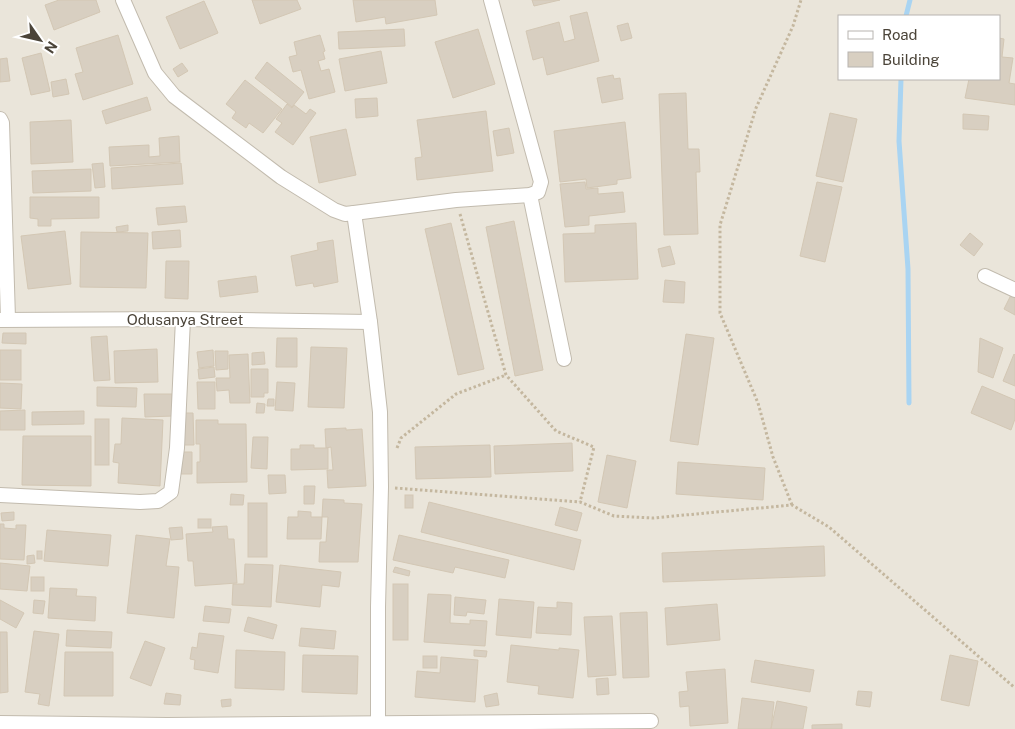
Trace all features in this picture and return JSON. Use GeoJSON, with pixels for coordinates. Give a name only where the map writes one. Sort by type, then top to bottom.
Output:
{"type":"FeatureCollection","features":[{"type":"Feature","properties":{"kind":"street"},"geometry":{"type":"LineString","coordinates":[[122,0],[155,73],[174,96],[281,177],[334,210],[345,214],[456,200],[530,195],[538,192],[541,182],[491,0]]}},
{"type":"Feature","properties":{"kind":"street"},"geometry":{"type":"LineString","coordinates":[[0,119],[2,123],[4,320]]}},
{"type":"Feature","properties":{"kind":"street"},"geometry":{"type":"LineString","coordinates":[[530,195],[564,359]]}},
{"type":"Feature","properties":{"kind":"street"},"geometry":{"type":"LineString","coordinates":[[354,213],[370,322],[380,412],[378,723]]}},
{"type":"Feature","properties":{"kind":"street"},"geometry":{"type":"LineString","coordinates":[[985,276],[1015,290]]}},
{"type":"Feature","properties":{"kind":"street"},"geometry":{"type":"LineString","coordinates":[[0,495],[140,502],[158,501],[172,492],[177,448],[183,319]]}},
{"type":"Feature","properties":{"kind":"street","name":"Odusanya Street"},"geometry":{"type":"LineString","coordinates":[[4,320],[183,319],[370,322]]}},
{"type":"Feature","properties":{"kind":"street"},"geometry":{"type":"LineString","coordinates":[[0,723],[167,727],[651,721]]}},
{"type":"Feature","properties":{"kind":"path"},"geometry":{"type":"LineString","coordinates":[[792,505],[773,457],[758,403],[720,313],[720,225],[756,108],[793,26],[801,0]]}},
{"type":"Feature","properties":{"kind":"path"},"geometry":{"type":"LineString","coordinates":[[456,200],[506,375],[556,431],[594,447],[580,502]]}},
{"type":"Feature","properties":{"kind":"path"},"geometry":{"type":"LineString","coordinates":[[394,454],[401,438],[456,394],[506,375]]}},
{"type":"Feature","properties":{"kind":"path"},"geometry":{"type":"LineString","coordinates":[[381,487],[580,502],[614,516],[653,518],[792,505],[829,527],[1015,688]]}},
{"type":"Feature","properties":{"kind":"shaded area"},"geometry":{"type":"Polygon","coordinates":[[[0,0],[1015,0],[1015,729],[0,729],[0,0]]]}},
{"type":"Feature","properties":{"kind":"building"},"geometry":{"type":"Polygon","coordinates":[[[59,0],[96,0],[100,12],[54,30],[45,5],[59,0]]]}},
{"type":"Feature","properties":{"kind":"building"},"geometry":{"type":"Polygon","coordinates":[[[252,0],[297,0],[301,9],[260,24],[252,0]]]}},
{"type":"Feature","properties":{"kind":"building"},"geometry":{"type":"Polygon","coordinates":[[[353,0],[435,0],[437,15],[386,24],[385,17],[356,22],[353,0]]]}},
{"type":"Feature","properties":{"kind":"building"},"geometry":{"type":"Polygon","coordinates":[[[532,0],[560,0],[534,6],[532,0]]]}},
{"type":"Feature","properties":{"kind":"building"},"geometry":{"type":"Polygon","coordinates":[[[204,1],[218,33],[180,49],[166,17],[204,1]]]}},
{"type":"Feature","properties":{"kind":"building"},"geometry":{"type":"Polygon","coordinates":[[[587,12],[599,61],[547,75],[543,57],[533,60],[526,31],[559,22],[564,42],[575,39],[570,16],[587,12]]]}},
{"type":"Feature","properties":{"kind":"building"},"geometry":{"type":"Polygon","coordinates":[[[628,23],[632,38],[621,41],[617,26],[628,23]]]}},
{"type":"Feature","properties":{"kind":"building"},"geometry":{"type":"Polygon","coordinates":[[[404,29],[405,46],[339,49],[338,32],[404,29]]]}},
{"type":"Feature","properties":{"kind":"building"},"geometry":{"type":"Polygon","coordinates":[[[478,29],[495,84],[453,98],[435,42],[478,29]]]}},
{"type":"Feature","properties":{"kind":"building"},"geometry":{"type":"Polygon","coordinates":[[[118,35],[133,84],[83,100],[75,74],[83,72],[76,48],[118,35]]]}},
{"type":"Feature","properties":{"kind":"building"},"geometry":{"type":"Polygon","coordinates":[[[320,35],[325,51],[323,52],[325,59],[318,61],[321,71],[329,69],[335,92],[309,99],[301,70],[293,72],[289,57],[297,55],[294,42],[320,35]]]}},
{"type":"Feature","properties":{"kind":"building"},"geometry":{"type":"Polygon","coordinates":[[[1000,38],[1004,39],[1002,57],[1013,58],[1009,83],[1015,84],[1015,105],[965,98],[969,80],[1000,80],[1000,38]]]}},
{"type":"Feature","properties":{"kind":"building"},"geometry":{"type":"Polygon","coordinates":[[[381,51],[387,83],[345,91],[339,59],[381,51]]]}},
{"type":"Feature","properties":{"kind":"building"},"geometry":{"type":"Polygon","coordinates":[[[41,53],[50,91],[31,95],[22,58],[41,53]]]}},
{"type":"Feature","properties":{"kind":"building"},"geometry":{"type":"Polygon","coordinates":[[[7,58],[10,81],[0,82],[0,59],[7,58]]]}},
{"type":"Feature","properties":{"kind":"building"},"geometry":{"type":"Polygon","coordinates":[[[267,62],[304,92],[292,107],[255,78],[267,62]]]}},
{"type":"Feature","properties":{"kind":"building"},"geometry":{"type":"Polygon","coordinates":[[[182,63],[188,71],[178,77],[173,69],[182,63]]]}},
{"type":"Feature","properties":{"kind":"building"},"geometry":{"type":"Polygon","coordinates":[[[613,75],[614,79],[620,78],[623,99],[602,103],[597,78],[613,75]]]}},
{"type":"Feature","properties":{"kind":"building"},"geometry":{"type":"Polygon","coordinates":[[[66,79],[69,94],[53,97],[51,82],[66,79]]]}},
{"type":"Feature","properties":{"kind":"building"},"geometry":{"type":"Polygon","coordinates":[[[245,80],[282,109],[263,133],[249,123],[246,128],[232,118],[236,112],[226,104],[245,80]]]}},
{"type":"Feature","properties":{"kind":"building"},"geometry":{"type":"Polygon","coordinates":[[[686,93],[688,149],[699,149],[700,172],[696,172],[698,234],[664,235],[659,94],[686,93]]]}},
{"type":"Feature","properties":{"kind":"building"},"geometry":{"type":"Polygon","coordinates":[[[147,97],[151,110],[106,124],[102,111],[147,97]]]}},
{"type":"Feature","properties":{"kind":"building"},"geometry":{"type":"Polygon","coordinates":[[[377,98],[378,116],[356,118],[355,99],[377,98]]]}},
{"type":"Feature","properties":{"kind":"building"},"geometry":{"type":"Polygon","coordinates":[[[287,104],[292,108],[294,105],[306,114],[310,109],[316,113],[293,145],[275,132],[282,123],[276,119],[287,104]]]}},
{"type":"Feature","properties":{"kind":"building"},"geometry":{"type":"Polygon","coordinates":[[[486,111],[493,171],[417,180],[415,158],[422,157],[417,120],[486,111]]]}},
{"type":"Feature","properties":{"kind":"building"},"geometry":{"type":"Polygon","coordinates":[[[830,113],[857,119],[843,182],[816,176],[830,113]]]}},
{"type":"Feature","properties":{"kind":"building"},"geometry":{"type":"Polygon","coordinates":[[[963,114],[989,116],[988,130],[963,129],[963,114]]]}},
{"type":"Feature","properties":{"kind":"building"},"geometry":{"type":"Polygon","coordinates":[[[71,120],[73,162],[31,164],[30,122],[71,120]]]}},
{"type":"Feature","properties":{"kind":"building"},"geometry":{"type":"Polygon","coordinates":[[[625,122],[631,178],[617,180],[617,184],[587,188],[586,179],[560,182],[554,131],[625,122]]]}},
{"type":"Feature","properties":{"kind":"building"},"geometry":{"type":"Polygon","coordinates":[[[509,128],[514,153],[497,156],[493,131],[509,128]]]}},
{"type":"Feature","properties":{"kind":"building"},"geometry":{"type":"Polygon","coordinates":[[[346,129],[356,175],[319,183],[310,137],[346,129]]]}},
{"type":"Feature","properties":{"kind":"building"},"geometry":{"type":"Polygon","coordinates":[[[179,136],[180,162],[110,166],[109,147],[149,145],[149,157],[160,156],[159,138],[179,136]]]}},
{"type":"Feature","properties":{"kind":"building"},"geometry":{"type":"Polygon","coordinates":[[[103,163],[105,187],[95,188],[92,164],[103,163]]]}},
{"type":"Feature","properties":{"kind":"building"},"geometry":{"type":"Polygon","coordinates":[[[181,163],[183,184],[112,189],[111,168],[181,163]]]}},
{"type":"Feature","properties":{"kind":"building"},"geometry":{"type":"Polygon","coordinates":[[[91,169],[91,191],[33,193],[32,171],[91,169]]]}},
{"type":"Feature","properties":{"kind":"building"},"geometry":{"type":"Polygon","coordinates":[[[585,182],[586,189],[598,188],[598,194],[623,192],[625,212],[589,216],[589,225],[565,227],[560,184],[585,182]]]}},
{"type":"Feature","properties":{"kind":"building"},"geometry":{"type":"Polygon","coordinates":[[[817,182],[842,187],[825,262],[800,256],[817,182]]]}},
{"type":"Feature","properties":{"kind":"building"},"geometry":{"type":"Polygon","coordinates":[[[30,197],[99,197],[99,218],[51,219],[51,226],[38,226],[38,219],[30,218],[30,197]]]}},
{"type":"Feature","properties":{"kind":"building"},"geometry":{"type":"Polygon","coordinates":[[[185,206],[187,222],[158,225],[156,208],[185,206]]]}},
{"type":"Feature","properties":{"kind":"building"},"geometry":{"type":"Polygon","coordinates":[[[514,221],[543,370],[515,376],[486,227],[514,221]]]}},
{"type":"Feature","properties":{"kind":"building"},"geometry":{"type":"Polygon","coordinates":[[[451,223],[484,369],[458,375],[425,229],[451,223]]]}},
{"type":"Feature","properties":{"kind":"building"},"geometry":{"type":"Polygon","coordinates":[[[636,223],[638,279],[565,282],[563,234],[595,233],[595,225],[636,223]]]}},
{"type":"Feature","properties":{"kind":"building"},"geometry":{"type":"Polygon","coordinates":[[[128,225],[128,231],[117,232],[116,227],[128,225]]]}},
{"type":"Feature","properties":{"kind":"building"},"geometry":{"type":"Polygon","coordinates":[[[180,230],[181,247],[153,249],[152,232],[180,230]]]}},
{"type":"Feature","properties":{"kind":"building"},"geometry":{"type":"Polygon","coordinates":[[[65,231],[71,284],[28,289],[21,236],[65,231]]]}},
{"type":"Feature","properties":{"kind":"building"},"geometry":{"type":"Polygon","coordinates":[[[81,232],[148,233],[146,288],[80,287],[81,232]]]}},
{"type":"Feature","properties":{"kind":"building"},"geometry":{"type":"Polygon","coordinates":[[[970,233],[983,244],[974,256],[960,245],[970,233]]]}},
{"type":"Feature","properties":{"kind":"building"},"geometry":{"type":"Polygon","coordinates":[[[333,240],[338,282],[314,287],[313,283],[296,286],[291,256],[318,250],[317,243],[333,240]]]}},
{"type":"Feature","properties":{"kind":"building"},"geometry":{"type":"Polygon","coordinates":[[[670,246],[675,264],[662,267],[658,249],[670,246]]]}},
{"type":"Feature","properties":{"kind":"building"},"geometry":{"type":"Polygon","coordinates":[[[166,261],[189,261],[188,299],[165,298],[166,261]]]}},
{"type":"Feature","properties":{"kind":"building"},"geometry":{"type":"Polygon","coordinates":[[[256,276],[258,292],[220,297],[218,281],[256,276]]]}},
{"type":"Feature","properties":{"kind":"building"},"geometry":{"type":"Polygon","coordinates":[[[665,280],[685,282],[684,303],[663,302],[665,280]]]}},
{"type":"Feature","properties":{"kind":"building"},"geometry":{"type":"Polygon","coordinates":[[[1011,295],[1015,297],[1015,315],[1004,309],[1011,295]]]}},
{"type":"Feature","properties":{"kind":"building"},"geometry":{"type":"Polygon","coordinates":[[[3,333],[26,333],[26,344],[2,343],[3,333]]]}},
{"type":"Feature","properties":{"kind":"building"},"geometry":{"type":"Polygon","coordinates":[[[686,334],[714,338],[698,445],[670,441],[686,334]]]}},
{"type":"Feature","properties":{"kind":"building"},"geometry":{"type":"Polygon","coordinates":[[[107,336],[110,380],[94,381],[91,337],[107,336]]]}},
{"type":"Feature","properties":{"kind":"building"},"geometry":{"type":"Polygon","coordinates":[[[277,338],[297,338],[297,367],[276,367],[277,338]]]}},
{"type":"Feature","properties":{"kind":"building"},"geometry":{"type":"Polygon","coordinates":[[[980,338],[1003,348],[993,378],[978,372],[980,338]]]}},
{"type":"Feature","properties":{"kind":"building"},"geometry":{"type":"Polygon","coordinates":[[[311,347],[347,348],[344,408],[308,407],[311,347]]]}},
{"type":"Feature","properties":{"kind":"building"},"geometry":{"type":"Polygon","coordinates":[[[157,349],[158,382],[115,383],[114,351],[157,349]]]}},
{"type":"Feature","properties":{"kind":"building"},"geometry":{"type":"Polygon","coordinates":[[[0,350],[21,350],[21,380],[0,380],[0,350]]]}},
{"type":"Feature","properties":{"kind":"building"},"geometry":{"type":"Polygon","coordinates":[[[213,350],[214,366],[199,368],[197,352],[213,350]]]}},
{"type":"Feature","properties":{"kind":"building"},"geometry":{"type":"Polygon","coordinates":[[[215,351],[228,351],[228,369],[216,370],[215,351]]]}},
{"type":"Feature","properties":{"kind":"building"},"geometry":{"type":"Polygon","coordinates":[[[264,352],[265,364],[252,365],[252,353],[264,352]]]}},
{"type":"Feature","properties":{"kind":"building"},"geometry":{"type":"Polygon","coordinates":[[[248,354],[250,403],[230,403],[229,390],[217,391],[216,378],[230,378],[229,355],[248,354]]]}},
{"type":"Feature","properties":{"kind":"building"},"geometry":{"type":"Polygon","coordinates":[[[1015,355],[1015,386],[1003,381],[1015,355]]]}},
{"type":"Feature","properties":{"kind":"building"},"geometry":{"type":"Polygon","coordinates":[[[214,367],[215,377],[199,379],[198,369],[214,367]]]}},
{"type":"Feature","properties":{"kind":"building"},"geometry":{"type":"Polygon","coordinates":[[[251,369],[268,369],[268,393],[264,393],[264,397],[251,397],[251,369]]]}},
{"type":"Feature","properties":{"kind":"building"},"geometry":{"type":"Polygon","coordinates":[[[197,382],[215,382],[215,409],[198,409],[197,382]]]}},
{"type":"Feature","properties":{"kind":"building"},"geometry":{"type":"Polygon","coordinates":[[[277,382],[295,383],[293,411],[275,410],[277,382]]]}},
{"type":"Feature","properties":{"kind":"building"},"geometry":{"type":"Polygon","coordinates":[[[0,383],[22,384],[21,409],[0,408],[0,383]]]}},
{"type":"Feature","properties":{"kind":"building"},"geometry":{"type":"Polygon","coordinates":[[[982,386],[1015,400],[1015,419],[1011,430],[971,413],[982,386]]]}},
{"type":"Feature","properties":{"kind":"building"},"geometry":{"type":"Polygon","coordinates":[[[97,387],[137,388],[136,407],[97,406],[97,387]]]}},
{"type":"Feature","properties":{"kind":"building"},"geometry":{"type":"Polygon","coordinates":[[[144,394],[172,394],[173,416],[145,417],[144,394]]]}},
{"type":"Feature","properties":{"kind":"building"},"geometry":{"type":"Polygon","coordinates":[[[268,399],[274,399],[274,406],[267,406],[268,399]]]}},
{"type":"Feature","properties":{"kind":"building"},"geometry":{"type":"Polygon","coordinates":[[[257,403],[265,404],[264,413],[256,413],[257,403]]]}},
{"type":"Feature","properties":{"kind":"building"},"geometry":{"type":"Polygon","coordinates":[[[25,410],[25,430],[0,430],[0,411],[25,410]]]}},
{"type":"Feature","properties":{"kind":"building"},"geometry":{"type":"Polygon","coordinates":[[[84,411],[84,424],[32,425],[32,412],[84,411]]]}},
{"type":"Feature","properties":{"kind":"building"},"geometry":{"type":"Polygon","coordinates":[[[184,413],[193,413],[194,445],[184,445],[184,413]]]}},
{"type":"Feature","properties":{"kind":"building"},"geometry":{"type":"Polygon","coordinates":[[[122,418],[163,420],[160,486],[118,483],[119,463],[113,462],[115,444],[121,444],[122,418]]]}},
{"type":"Feature","properties":{"kind":"building"},"geometry":{"type":"Polygon","coordinates":[[[95,419],[109,419],[109,465],[95,465],[95,419]]]}},
{"type":"Feature","properties":{"kind":"building"},"geometry":{"type":"Polygon","coordinates":[[[196,420],[218,420],[218,424],[246,424],[247,482],[197,483],[197,462],[200,462],[200,444],[196,444],[196,420]]]}},
{"type":"Feature","properties":{"kind":"building"},"geometry":{"type":"Polygon","coordinates":[[[346,428],[346,430],[362,429],[366,486],[328,488],[327,470],[333,470],[331,447],[326,448],[325,429],[346,428]]]}},
{"type":"Feature","properties":{"kind":"building"},"geometry":{"type":"Polygon","coordinates":[[[23,436],[91,436],[91,486],[22,485],[23,436]]]}},
{"type":"Feature","properties":{"kind":"building"},"geometry":{"type":"Polygon","coordinates":[[[253,437],[268,437],[267,469],[251,468],[253,437]]]}},
{"type":"Feature","properties":{"kind":"building"},"geometry":{"type":"Polygon","coordinates":[[[572,443],[573,471],[495,474],[494,446],[572,443]]]}},
{"type":"Feature","properties":{"kind":"building"},"geometry":{"type":"Polygon","coordinates":[[[300,445],[328,448],[328,469],[291,470],[291,449],[300,449],[300,445]]]}},
{"type":"Feature","properties":{"kind":"building"},"geometry":{"type":"Polygon","coordinates":[[[490,445],[491,477],[416,479],[415,447],[490,445]]]}},
{"type":"Feature","properties":{"kind":"building"},"geometry":{"type":"Polygon","coordinates":[[[182,452],[192,452],[192,474],[181,474],[182,452]]]}},
{"type":"Feature","properties":{"kind":"building"},"geometry":{"type":"Polygon","coordinates":[[[607,455],[636,461],[627,508],[598,502],[607,455]]]}},
{"type":"Feature","properties":{"kind":"building"},"geometry":{"type":"Polygon","coordinates":[[[678,462],[765,468],[763,500],[676,494],[678,462]]]}},
{"type":"Feature","properties":{"kind":"building"},"geometry":{"type":"Polygon","coordinates":[[[268,475],[285,475],[286,493],[269,494],[268,475]]]}},
{"type":"Feature","properties":{"kind":"building"},"geometry":{"type":"Polygon","coordinates":[[[304,486],[315,486],[314,504],[304,504],[304,486]]]}},
{"type":"Feature","properties":{"kind":"building"},"geometry":{"type":"Polygon","coordinates":[[[231,494],[244,495],[243,505],[230,505],[231,494]]]}},
{"type":"Feature","properties":{"kind":"building"},"geometry":{"type":"Polygon","coordinates":[[[405,495],[413,495],[413,508],[405,508],[405,495]]]}},
{"type":"Feature","properties":{"kind":"building"},"geometry":{"type":"Polygon","coordinates":[[[323,499],[344,500],[344,503],[362,504],[358,562],[319,562],[320,542],[326,542],[328,517],[322,517],[323,499]]]}},
{"type":"Feature","properties":{"kind":"building"},"geometry":{"type":"Polygon","coordinates":[[[429,502],[581,540],[574,570],[421,532],[429,502]]]}},
{"type":"Feature","properties":{"kind":"building"},"geometry":{"type":"Polygon","coordinates":[[[248,503],[267,503],[267,557],[248,557],[248,503]]]}},
{"type":"Feature","properties":{"kind":"building"},"geometry":{"type":"Polygon","coordinates":[[[560,507],[582,513],[577,531],[555,525],[560,507]]]}},
{"type":"Feature","properties":{"kind":"building"},"geometry":{"type":"Polygon","coordinates":[[[298,511],[311,512],[311,517],[322,517],[321,539],[287,539],[288,517],[298,517],[298,511]]]}},
{"type":"Feature","properties":{"kind":"building"},"geometry":{"type":"Polygon","coordinates":[[[14,512],[14,520],[2,521],[1,513],[14,512]]]}},
{"type":"Feature","properties":{"kind":"building"},"geometry":{"type":"Polygon","coordinates":[[[198,519],[211,519],[211,528],[198,528],[198,519]]]}},
{"type":"Feature","properties":{"kind":"building"},"geometry":{"type":"Polygon","coordinates":[[[0,524],[4,524],[4,528],[16,529],[16,525],[26,525],[24,560],[0,559],[0,524]]]}},
{"type":"Feature","properties":{"kind":"building"},"geometry":{"type":"Polygon","coordinates":[[[227,526],[228,539],[234,539],[237,583],[195,586],[193,561],[188,561],[186,534],[213,532],[212,527],[227,526]]]}},
{"type":"Feature","properties":{"kind":"building"},"geometry":{"type":"Polygon","coordinates":[[[182,527],[183,539],[171,540],[169,528],[182,527]]]}},
{"type":"Feature","properties":{"kind":"building"},"geometry":{"type":"Polygon","coordinates":[[[47,530],[111,535],[108,566],[44,561],[47,530]]]}},
{"type":"Feature","properties":{"kind":"building"},"geometry":{"type":"Polygon","coordinates":[[[136,535],[170,539],[166,566],[179,567],[174,618],[127,613],[136,535]]]}},
{"type":"Feature","properties":{"kind":"building"},"geometry":{"type":"Polygon","coordinates":[[[399,535],[509,560],[505,578],[455,567],[453,573],[393,560],[399,535]]]}},
{"type":"Feature","properties":{"kind":"building"},"geometry":{"type":"Polygon","coordinates":[[[824,546],[825,576],[663,582],[662,553],[824,546]]]}},
{"type":"Feature","properties":{"kind":"building"},"geometry":{"type":"Polygon","coordinates":[[[37,551],[42,551],[42,559],[37,559],[37,551]]]}},
{"type":"Feature","properties":{"kind":"building"},"geometry":{"type":"Polygon","coordinates":[[[34,555],[35,563],[27,564],[27,556],[34,555]]]}},
{"type":"Feature","properties":{"kind":"building"},"geometry":{"type":"Polygon","coordinates":[[[0,563],[30,566],[27,591],[0,589],[0,563]]]}},
{"type":"Feature","properties":{"kind":"building"},"geometry":{"type":"Polygon","coordinates":[[[245,564],[273,565],[271,607],[232,605],[233,584],[244,584],[245,564]]]}},
{"type":"Feature","properties":{"kind":"building"},"geometry":{"type":"Polygon","coordinates":[[[280,565],[341,572],[339,587],[322,585],[320,607],[276,602],[280,565]]]}},
{"type":"Feature","properties":{"kind":"building"},"geometry":{"type":"Polygon","coordinates":[[[395,567],[410,571],[409,576],[393,572],[395,567]]]}},
{"type":"Feature","properties":{"kind":"building"},"geometry":{"type":"Polygon","coordinates":[[[31,577],[44,577],[44,591],[31,591],[31,577]]]}},
{"type":"Feature","properties":{"kind":"building"},"geometry":{"type":"Polygon","coordinates":[[[393,584],[408,584],[408,640],[393,640],[393,584]]]}},
{"type":"Feature","properties":{"kind":"building"},"geometry":{"type":"Polygon","coordinates":[[[50,588],[77,589],[76,596],[96,597],[95,621],[48,618],[50,588]]]}},
{"type":"Feature","properties":{"kind":"building"},"geometry":{"type":"Polygon","coordinates":[[[428,594],[451,595],[450,623],[470,624],[470,620],[487,621],[485,646],[424,642],[428,594]]]}},
{"type":"Feature","properties":{"kind":"building"},"geometry":{"type":"Polygon","coordinates":[[[455,597],[486,600],[484,614],[467,612],[466,616],[454,615],[455,597]]]}},
{"type":"Feature","properties":{"kind":"building"},"geometry":{"type":"Polygon","coordinates":[[[499,599],[534,602],[531,638],[496,635],[499,599]]]}},
{"type":"Feature","properties":{"kind":"building"},"geometry":{"type":"Polygon","coordinates":[[[0,600],[24,613],[16,628],[0,619],[0,600]]]}},
{"type":"Feature","properties":{"kind":"building"},"geometry":{"type":"Polygon","coordinates":[[[34,600],[45,601],[43,614],[33,613],[34,600]]]}},
{"type":"Feature","properties":{"kind":"building"},"geometry":{"type":"Polygon","coordinates":[[[557,602],[572,603],[571,635],[536,633],[538,607],[557,608],[557,602]]]}},
{"type":"Feature","properties":{"kind":"building"},"geometry":{"type":"Polygon","coordinates":[[[717,604],[720,640],[667,645],[665,608],[717,604]]]}},
{"type":"Feature","properties":{"kind":"building"},"geometry":{"type":"Polygon","coordinates":[[[205,606],[231,609],[229,623],[203,621],[205,606]]]}},
{"type":"Feature","properties":{"kind":"building"},"geometry":{"type":"Polygon","coordinates":[[[647,612],[649,677],[623,678],[620,613],[647,612]]]}},
{"type":"Feature","properties":{"kind":"building"},"geometry":{"type":"Polygon","coordinates":[[[612,616],[616,675],[588,677],[584,617],[612,616]]]}},
{"type":"Feature","properties":{"kind":"building"},"geometry":{"type":"Polygon","coordinates":[[[248,617],[277,625],[273,639],[244,631],[248,617]]]}},
{"type":"Feature","properties":{"kind":"building"},"geometry":{"type":"Polygon","coordinates":[[[301,628],[336,631],[334,649],[299,646],[301,628]]]}},
{"type":"Feature","properties":{"kind":"building"},"geometry":{"type":"Polygon","coordinates":[[[67,630],[112,632],[111,648],[66,646],[67,630]]]}},
{"type":"Feature","properties":{"kind":"building"},"geometry":{"type":"Polygon","coordinates":[[[34,631],[59,634],[49,706],[38,704],[40,694],[25,692],[34,631]]]}},
{"type":"Feature","properties":{"kind":"building"},"geometry":{"type":"Polygon","coordinates":[[[0,632],[7,632],[8,692],[0,693],[0,632]]]}},
{"type":"Feature","properties":{"kind":"building"},"geometry":{"type":"Polygon","coordinates":[[[199,633],[224,636],[218,673],[194,669],[195,660],[190,659],[192,647],[197,648],[199,633]]]}},
{"type":"Feature","properties":{"kind":"building"},"geometry":{"type":"Polygon","coordinates":[[[145,641],[165,648],[151,686],[130,678],[145,641]]]}},
{"type":"Feature","properties":{"kind":"building"},"geometry":{"type":"Polygon","coordinates":[[[511,645],[579,650],[573,698],[538,694],[539,686],[507,682],[511,645]]]}},
{"type":"Feature","properties":{"kind":"building"},"geometry":{"type":"Polygon","coordinates":[[[236,650],[285,652],[284,690],[235,688],[236,650]]]}},
{"type":"Feature","properties":{"kind":"building"},"geometry":{"type":"Polygon","coordinates":[[[474,650],[487,651],[486,657],[474,656],[474,650]]]}},
{"type":"Feature","properties":{"kind":"building"},"geometry":{"type":"Polygon","coordinates":[[[65,652],[113,652],[113,696],[64,696],[65,652]]]}},
{"type":"Feature","properties":{"kind":"building"},"geometry":{"type":"Polygon","coordinates":[[[303,655],[358,656],[357,694],[302,692],[303,655]]]}},
{"type":"Feature","properties":{"kind":"building"},"geometry":{"type":"Polygon","coordinates":[[[950,655],[978,661],[969,706],[941,700],[950,655]]]}},
{"type":"Feature","properties":{"kind":"building"},"geometry":{"type":"Polygon","coordinates":[[[423,656],[437,656],[437,668],[423,668],[423,656]]]}},
{"type":"Feature","properties":{"kind":"building"},"geometry":{"type":"Polygon","coordinates":[[[441,657],[478,660],[475,702],[415,697],[417,671],[440,673],[441,657]]]}},
{"type":"Feature","properties":{"kind":"building"},"geometry":{"type":"Polygon","coordinates":[[[755,660],[814,670],[810,692],[751,682],[755,660]]]}},
{"type":"Feature","properties":{"kind":"building"},"geometry":{"type":"Polygon","coordinates":[[[725,669],[728,723],[690,726],[689,706],[680,707],[679,692],[688,691],[686,672],[725,669]]]}},
{"type":"Feature","properties":{"kind":"building"},"geometry":{"type":"Polygon","coordinates":[[[608,678],[609,694],[597,695],[596,679],[608,678]]]}},
{"type":"Feature","properties":{"kind":"building"},"geometry":{"type":"Polygon","coordinates":[[[858,691],[872,692],[870,707],[856,705],[858,691]]]}},
{"type":"Feature","properties":{"kind":"building"},"geometry":{"type":"Polygon","coordinates":[[[166,693],[181,695],[180,705],[164,704],[166,693]]]}},
{"type":"Feature","properties":{"kind":"building"},"geometry":{"type":"Polygon","coordinates":[[[497,693],[499,705],[486,707],[484,696],[497,693]]]}},
{"type":"Feature","properties":{"kind":"building"},"geometry":{"type":"Polygon","coordinates":[[[742,698],[774,702],[771,729],[738,729],[742,698]]]}},
{"type":"Feature","properties":{"kind":"building"},"geometry":{"type":"Polygon","coordinates":[[[231,699],[231,706],[222,707],[221,700],[231,699]]]}},
{"type":"Feature","properties":{"kind":"building"},"geometry":{"type":"Polygon","coordinates":[[[777,701],[807,707],[803,729],[771,729],[777,701]]]}},
{"type":"Feature","properties":{"kind":"building"},"geometry":{"type":"Polygon","coordinates":[[[842,724],[842,729],[812,729],[812,725],[842,724]]]}},
{"type":"Feature","properties":{"kind":"waterway"},"geometry":{"type":"LineString","coordinates":[[906,15],[910,0]]}},
{"type":"Feature","properties":{"kind":"waterway"},"geometry":{"type":"LineString","coordinates":[[901,80],[899,141],[908,269],[909,403]]}}]}
